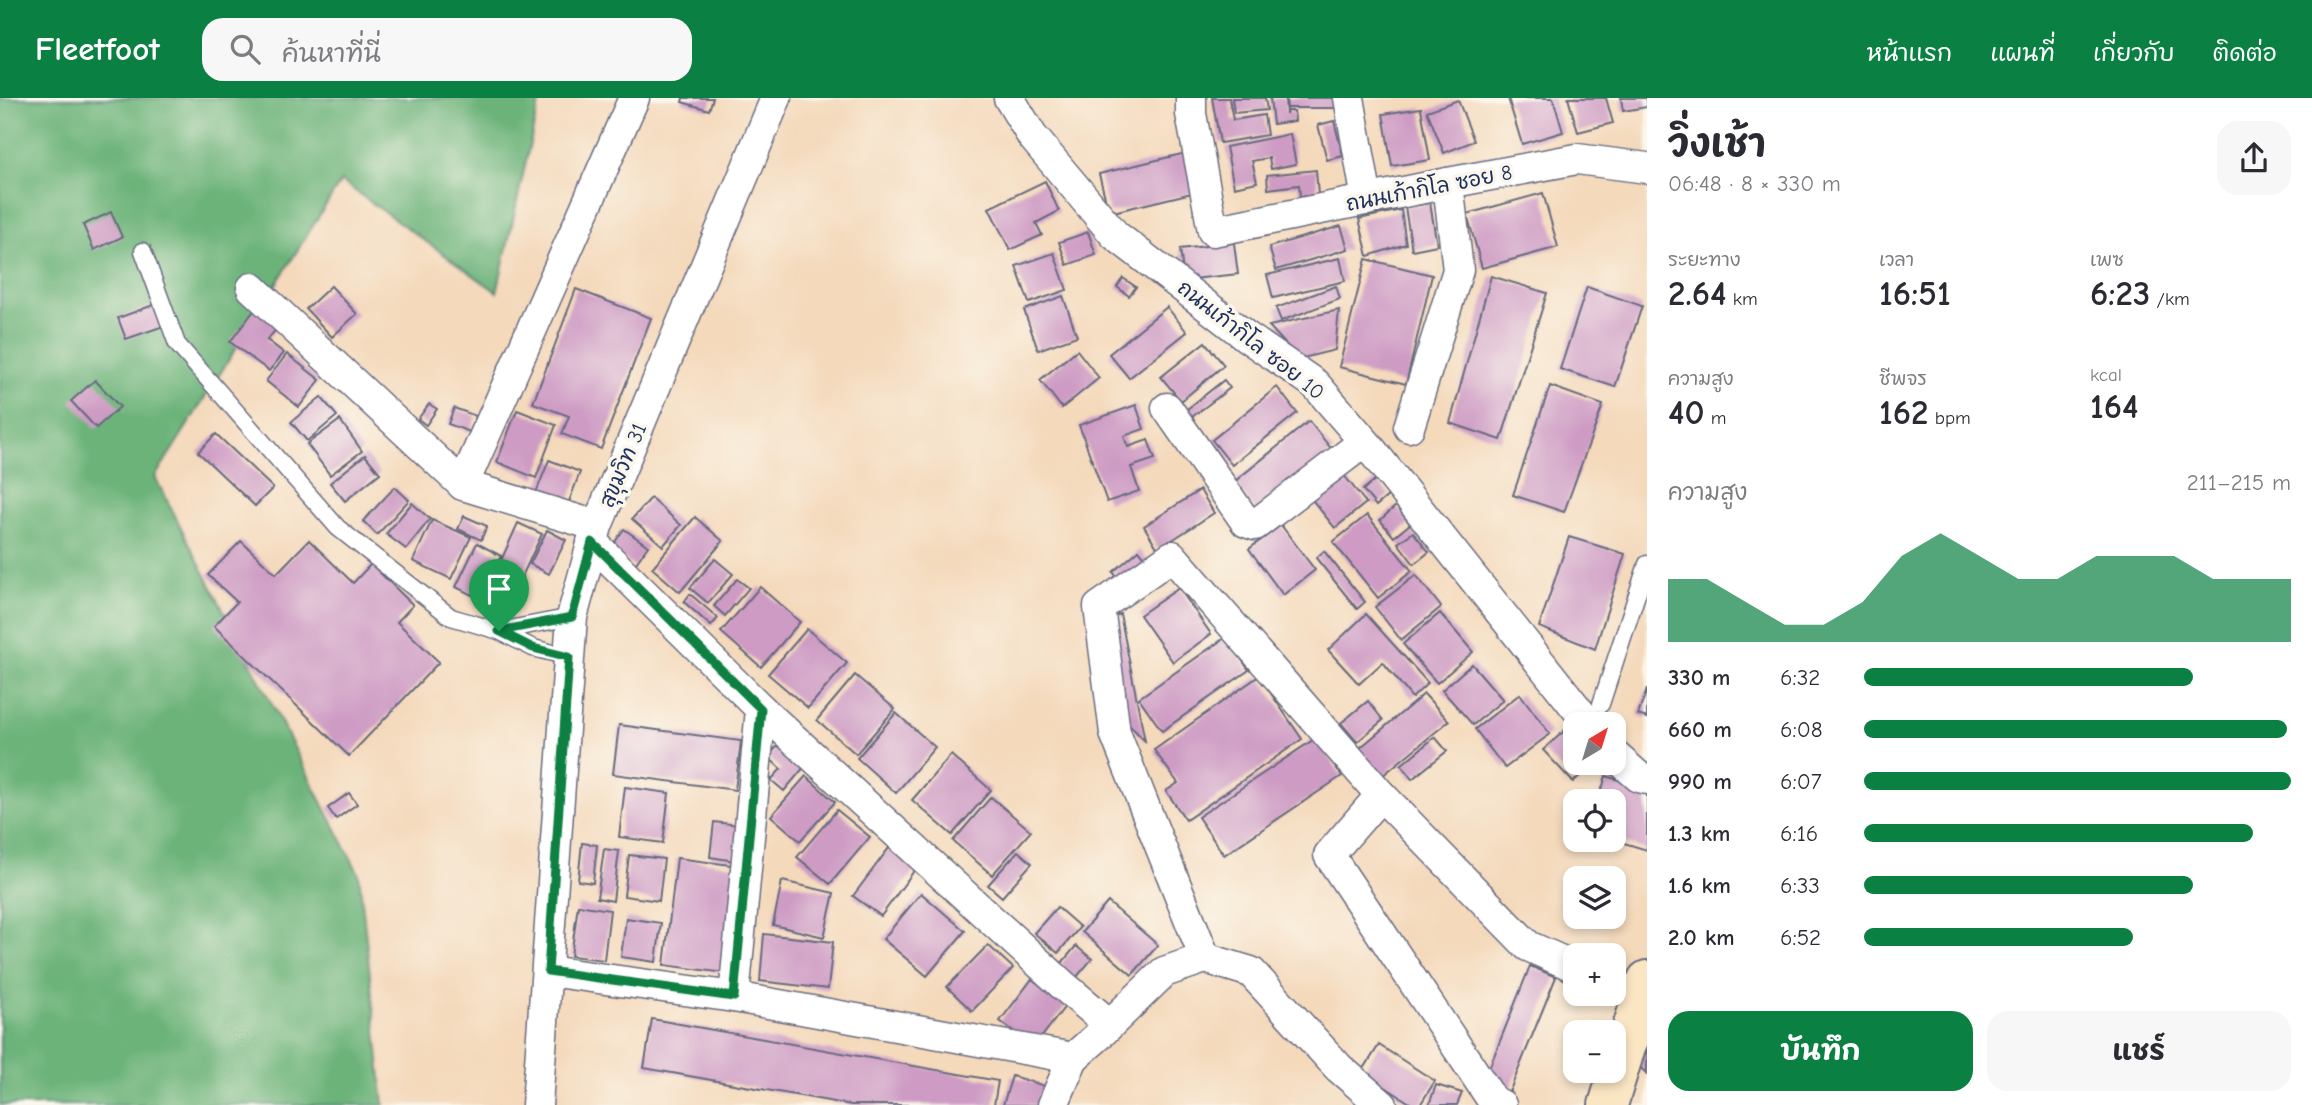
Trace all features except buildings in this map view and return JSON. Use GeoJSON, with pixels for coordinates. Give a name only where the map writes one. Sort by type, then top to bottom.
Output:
{"type":"FeatureCollection","features":[{"type":"Feature","properties":{"kind":"main road"},"geometry":{"type":"LineString","coordinates":[[1608,1105],[1634,987]]}},
{"type":"Feature","properties":{"kind":"street"},"geometry":{"type":"LineString","coordinates":[[463,485],[634,98]]}},
{"type":"Feature","properties":{"kind":"street","name":"สุขุมวิท 31"},"geometry":{"type":"LineString","coordinates":[[537,1105],[572,617],[594,534],[776,98]]}},
{"type":"Feature","properties":{"kind":"street","name":"ถนนเก้ากิโล ซอย 10"},"geometry":{"type":"LineString","coordinates":[[1009,98],[1032,136],[1115,235],[1247,337],[1315,384],[1593,712]]}},
{"type":"Feature","properties":{"kind":"street","name":"ถนนเก้ากิโล ซอย 8"},"geometry":{"type":"LineString","coordinates":[[1191,98],[1191,114],[1213,232],[1577,159],[1647,168]]}},
{"type":"Feature","properties":{"kind":"street"},"geometry":{"type":"LineString","coordinates":[[1349,98],[1367,200]]}},
{"type":"Feature","properties":{"kind":"street"},"geometry":{"type":"LineString","coordinates":[[1409,427],[1458,270],[1448,183]]}},
{"type":"Feature","properties":{"kind":"street"},"geometry":{"type":"LineString","coordinates":[[251,288],[463,485],[594,534],[761,709],[1109,1024]]}},
{"type":"Feature","properties":{"kind":"street"},"geometry":{"type":"LineString","coordinates":[[1167,408],[1246,522],[1252,525],[1364,442]]}},
{"type":"Feature","properties":{"kind":"street"},"geometry":{"type":"LineString","coordinates":[[1205,958],[1115,733],[1098,607],[1172,556],[1381,795],[1528,946],[1563,962]]}},
{"type":"Feature","properties":{"kind":"street"},"geometry":{"type":"LineString","coordinates":[[734,997],[761,709]]}},
{"type":"Feature","properties":{"kind":"street"},"geometry":{"type":"LineString","coordinates":[[1626,766],[1639,777],[1647,779]]}},
{"type":"Feature","properties":{"kind":"street"},"geometry":{"type":"LineString","coordinates":[[1381,795],[1329,856],[1493,1101],[1501,1105]]}},
{"type":"Feature","properties":{"kind":"street"},"geometry":{"type":"LineString","coordinates":[[1053,1105],[1073,1058],[1164,972],[1205,958],[1251,972],[1339,1068],[1382,1105]]}},
{"type":"Feature","properties":{"kind":"street"},"geometry":{"type":"LineString","coordinates":[[548,971],[734,997],[1073,1058]]}},
{"type":"Feature","properties":{"kind":"lane"},"geometry":{"type":"LineString","coordinates":[[143,251],[177,344],[338,528],[451,617],[499,631],[533,648],[569,657]]}},
{"type":"Feature","properties":{"kind":"lane"},"geometry":{"type":"LineString","coordinates":[[1596,712],[1647,564]]}},
{"type":"Feature","properties":{"kind":"lane"},"geometry":{"type":"LineString","coordinates":[[499,631],[572,617]]}},
{"type":"Feature","properties":{"kind":"green space"},"geometry":{"type":"Polygon","coordinates":[[[0,98],[540,98],[497,292],[341,181],[155,477],[359,874],[384,1105],[0,1105],[0,98]]]}},
{"type":"Feature","properties":{"kind":"route"},"geometry":{"type":"LineString","coordinates":[[592,542],[761,709],[734,997],[548,971],[569,657],[533,648],[499,631],[572,617],[592,542]]}}]}
